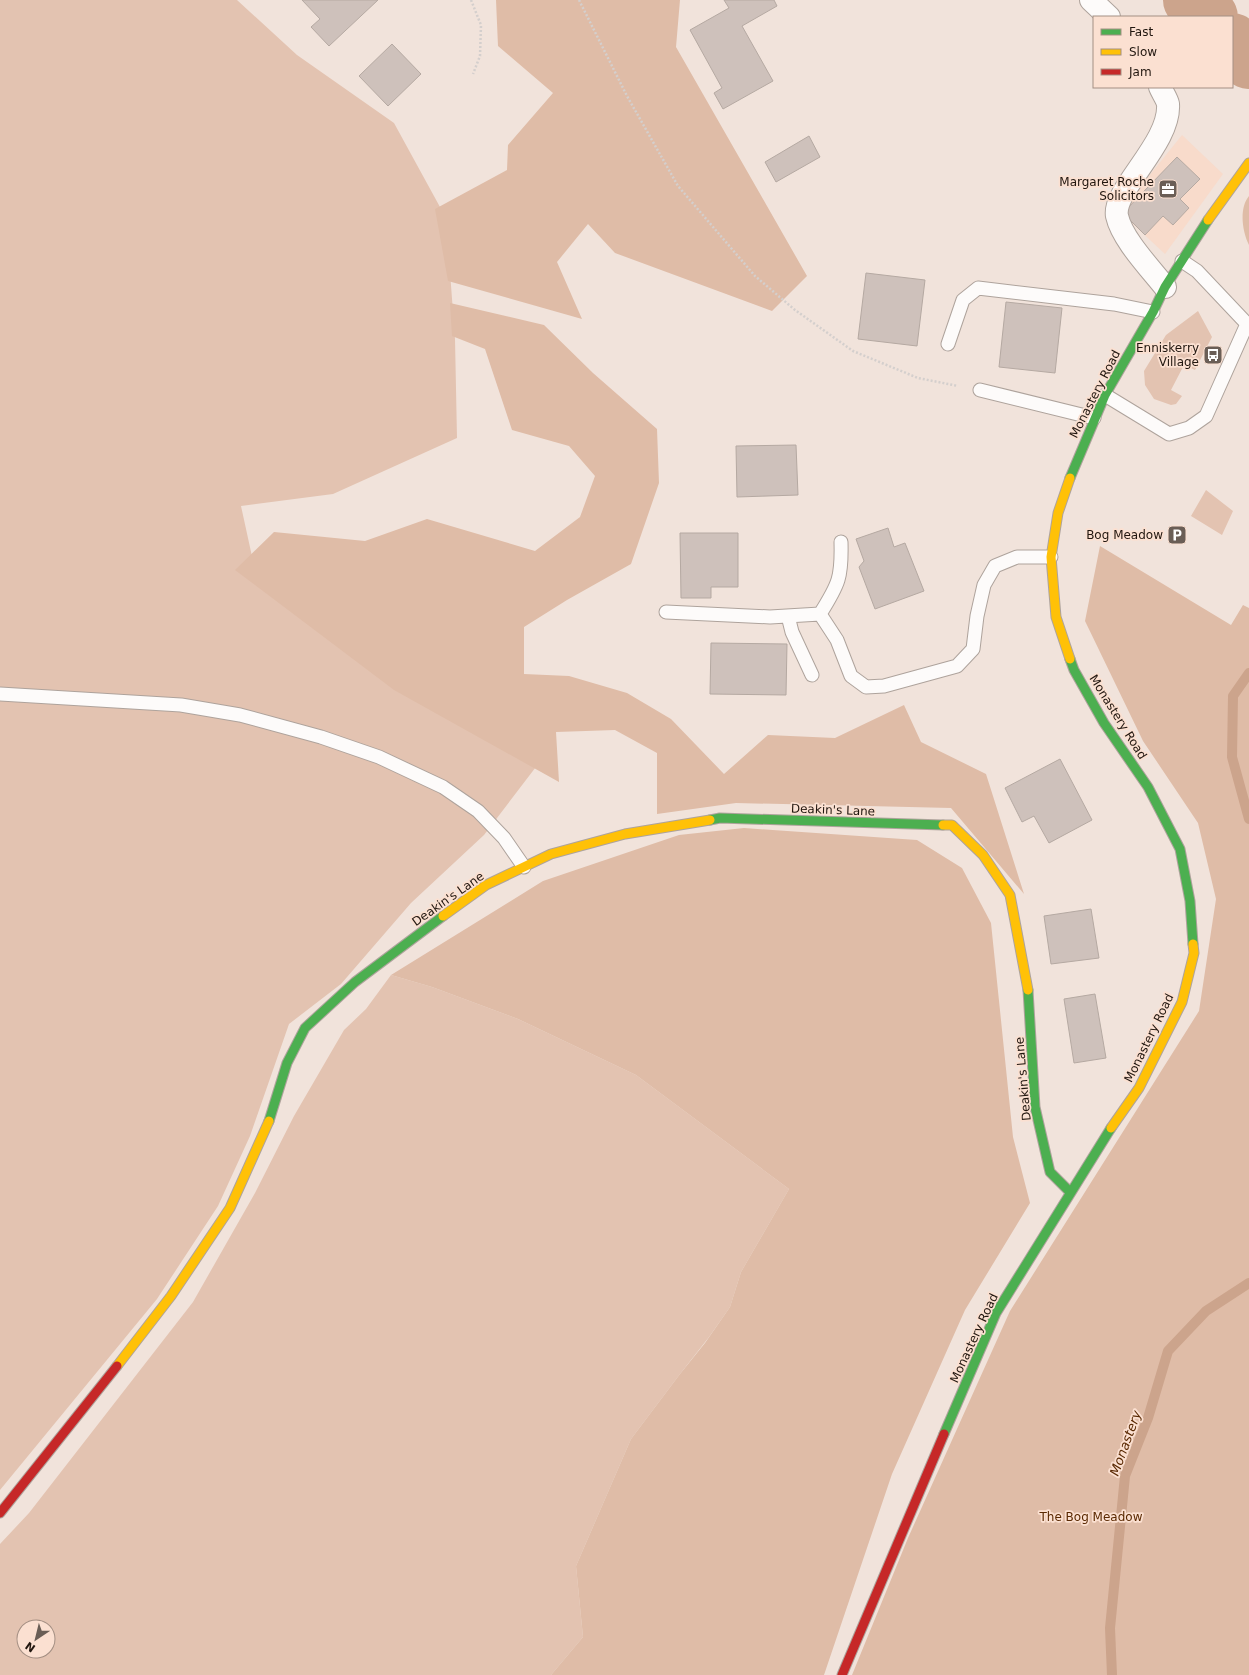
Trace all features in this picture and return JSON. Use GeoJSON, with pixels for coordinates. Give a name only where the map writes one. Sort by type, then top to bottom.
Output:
{"type":"FeatureCollection","features":[{"type":"Feature","properties":{"kind":"street"},"geometry":{"type":"LineString","coordinates":[[1091,0],[1108,16]]}},
{"type":"Feature","properties":{"kind":"street"},"geometry":{"type":"LineString","coordinates":[[1160,88],[1168,103],[1163,133],[1120,198],[1117,215],[1125,235],[1165,287]]}},
{"type":"Feature","properties":{"kind":"street","name":"Monastery Road"},"geometry":{"type":"LineString","coordinates":[[842,1675],[996,1313],[1111,1127],[1139,1088],[1182,1002],[1194,953],[1190,901],[1180,849],[1148,787],[1104,723],[1074,670],[1056,617],[1050,557],[1058,513],[1074,465],[1105,395],[1153,312],[1165,287],[1249,162]]}},
{"type":"Feature","properties":{"kind":"street","name":"Deakin's Lane"},"geometry":{"type":"LineString","coordinates":[[0,1514],[171,1296],[230,1208],[272,1114],[287,1063],[305,1028],[355,982],[486,885],[551,854],[625,834],[720,818],[952,825],[983,855],[1010,895],[1028,992],[1035,1107],[1050,1172],[1070,1192]]}},
{"type":"Feature","properties":{"kind":"lane"},"geometry":{"type":"LineString","coordinates":[[1105,395],[1169,434],[1189,428],[1206,416],[1248,325],[1197,271],[1182,261]]}},
{"type":"Feature","properties":{"kind":"lane"},"geometry":{"type":"LineString","coordinates":[[948,344],[963,300],[978,288],[1114,304],[1153,312]]}},
{"type":"Feature","properties":{"kind":"lane"},"geometry":{"type":"LineString","coordinates":[[980,390],[1094,418]]}},
{"type":"Feature","properties":{"kind":"lane"},"geometry":{"type":"LineString","coordinates":[[820,614],[838,584],[842,566],[841,542]]}},
{"type":"Feature","properties":{"kind":"lane"},"geometry":{"type":"LineString","coordinates":[[820,614],[837,640],[851,676],[866,687],[884,686],[957,666],[973,649],[977,616],[984,585],[995,566],[1017,557],[1050,557]]}},
{"type":"Feature","properties":{"kind":"lane"},"geometry":{"type":"LineString","coordinates":[[666,612],[770,617],[820,614]]}},
{"type":"Feature","properties":{"kind":"lane"},"geometry":{"type":"LineString","coordinates":[[788,616],[792,632],[812,675]]}},
{"type":"Feature","properties":{"kind":"lane"},"geometry":{"type":"LineString","coordinates":[[0,694],[181,705],[240,715],[321,737],[379,757],[443,787],[478,811],[504,838],[524,867]]}},
{"type":"Feature","properties":{"kind":"path"},"geometry":{"type":"LineString","coordinates":[[471,0],[481,25],[480,56],[473,74]]}},
{"type":"Feature","properties":{"kind":"path"},"geometry":{"type":"LineString","coordinates":[[579,0],[627,96],[678,186],[755,276],[795,310],[853,351],[918,378],[980,390]]}},
{"type":"Feature","properties":{"kind":"shaded area"},"geometry":{"type":"Polygon","coordinates":[[[0,0],[237,0],[297,55],[394,123],[446,218],[455,339],[457,438],[333,494],[241,506],[253,561],[542,759],[484,835],[411,903],[341,984],[289,1024],[250,1136],[218,1206],[157,1299],[0,1490],[0,0]]]}},
{"type":"Feature","properties":{"kind":"shaded area"},"geometry":{"type":"Polygon","coordinates":[[[1182,135],[1223,174],[1165,254],[1120,212],[1182,135]]]}},
{"type":"Feature","properties":{"kind":"shaded area"},"geometry":{"type":"Polygon","coordinates":[[[1198,311],[1212,337],[1195,370],[1184,365],[1171,390],[1182,396],[1176,404],[1171,405],[1154,399],[1145,385],[1144,371],[1166,335],[1198,311]]]}},
{"type":"Feature","properties":{"kind":"shaded area"},"geometry":{"type":"Polygon","coordinates":[[[1206,490],[1233,511],[1222,535],[1191,516],[1206,490]]]}},
{"type":"Feature","properties":{"kind":"shaded area"},"geometry":{"type":"Polygon","coordinates":[[[391,975],[432,987],[518,1019],[636,1075],[789,1189],[741,1272],[730,1307],[631,1439],[576,1566],[583,1637],[551,1675],[0,1675],[0,1544],[29,1513],[193,1302],[255,1193],[294,1116],[344,1030],[366,1009],[391,975]]]}},
{"type":"Feature","properties":{"kind":"green space"},"geometry":{"type":"Polygon","coordinates":[[[496,0],[680,0],[676,47],[807,276],[772,311],[615,253],[588,224],[557,262],[582,319],[448,281],[435,209],[507,170],[508,145],[553,93],[498,46],[496,0]]]}},
{"type":"Feature","properties":{"kind":"green space"},"geometry":{"type":"Polygon","coordinates":[[[1249,196],[1249,245],[1243,227],[1243,213],[1249,196]]]}},
{"type":"Feature","properties":{"kind":"green space"},"geometry":{"type":"Polygon","coordinates":[[[450,303],[544,325],[593,373],[657,429],[659,483],[631,564],[567,600],[524,627],[524,674],[569,676],[627,693],[671,719],[724,774],[768,735],[835,738],[904,705],[921,742],[986,774],[1024,894],[951,808],[736,803],[657,814],[657,753],[615,730],[556,732],[559,782],[394,690],[235,570],[274,532],[365,541],[427,519],[535,551],[580,517],[595,476],[569,446],[512,430],[485,349],[452,336],[450,303]]]}},
{"type":"Feature","properties":{"kind":"green space","name":"The Bog Meadow"},"geometry":{"type":"Polygon","coordinates":[[[1100,546],[1231,625],[1243,605],[1249,608],[1249,1675],[852,1675],[908,1538],[1010,1311],[1199,1011],[1216,899],[1198,823],[1143,741],[1085,621],[1100,546]]]}},
{"type":"Feature","properties":{"kind":"green space"},"geometry":{"type":"Polygon","coordinates":[[[744,828],[917,840],[962,868],[991,923],[1013,1137],[1030,1203],[965,1310],[892,1474],[824,1675],[551,1675],[583,1637],[576,1566],[631,1439],[705,1343],[730,1307],[741,1272],[789,1189],[636,1075],[518,1019],[432,987],[391,975],[543,881],[679,835],[744,828]]]}},
{"type":"Feature","properties":{"kind":"building"},"geometry":{"type":"Polygon","coordinates":[[[302,0],[378,0],[329,46],[311,27],[320,19],[302,0]]]}},
{"type":"Feature","properties":{"kind":"building"},"geometry":{"type":"Polygon","coordinates":[[[724,0],[774,0],[777,6],[742,26],[773,81],[723,109],[714,93],[722,88],[690,30],[729,8],[724,0]]]}},
{"type":"Feature","properties":{"kind":"building"},"geometry":{"type":"Polygon","coordinates":[[[392,44],[421,74],[388,106],[359,76],[392,44]]]}},
{"type":"Feature","properties":{"kind":"building"},"geometry":{"type":"Polygon","coordinates":[[[809,136],[820,157],[776,182],[765,162],[809,136]]]}},
{"type":"Feature","properties":{"kind":"building","name":"Margaret Roche Solicitors"},"geometry":{"type":"Polygon","coordinates":[[[1177,157],[1200,179],[1180,199],[1189,208],[1173,225],[1163,216],[1145,235],[1123,213],[1177,157]]]}},
{"type":"Feature","properties":{"kind":"building"},"geometry":{"type":"Polygon","coordinates":[[[866,273],[925,280],[917,346],[858,339],[866,273]]]}},
{"type":"Feature","properties":{"kind":"building"},"geometry":{"type":"Polygon","coordinates":[[[1006,302],[1062,308],[1055,373],[999,367],[1006,302]]]}},
{"type":"Feature","properties":{"kind":"building"},"geometry":{"type":"Polygon","coordinates":[[[796,445],[798,495],[737,497],[736,446],[796,445]]]}},
{"type":"Feature","properties":{"kind":"building"},"geometry":{"type":"Polygon","coordinates":[[[888,528],[894,547],[905,543],[924,591],[875,609],[859,567],[864,561],[856,539],[888,528]]]}},
{"type":"Feature","properties":{"kind":"building"},"geometry":{"type":"Polygon","coordinates":[[[680,533],[738,533],[738,587],[711,587],[711,598],[681,598],[680,533]]]}},
{"type":"Feature","properties":{"kind":"building"},"geometry":{"type":"Polygon","coordinates":[[[711,643],[787,644],[786,695],[710,694],[711,643]]]}},
{"type":"Feature","properties":{"kind":"building"},"geometry":{"type":"Polygon","coordinates":[[[1060,759],[1092,820],[1049,843],[1034,816],[1022,822],[1005,788],[1060,759]]]}},
{"type":"Feature","properties":{"kind":"building"},"geometry":{"type":"Polygon","coordinates":[[[1091,909],[1099,958],[1051,964],[1044,916],[1091,909]]]}},
{"type":"Feature","properties":{"kind":"building"},"geometry":{"type":"Polygon","coordinates":[[[1095,994],[1106,1058],[1074,1063],[1064,999],[1095,994]]]}},
{"type":"Feature","properties":{"kind":"waterway"},"geometry":{"type":"LineString","coordinates":[[1192,0],[1208,16]]}},
{"type":"Feature","properties":{"kind":"waterway"},"geometry":{"type":"LineString","coordinates":[[1233,43],[1249,60]]}},
{"type":"Feature","properties":{"kind":"waterway","name":"Monastery"},"geometry":{"type":"LineString","coordinates":[[1249,673],[1233,696],[1232,757],[1249,819]]}},
{"type":"Feature","properties":{"kind":"waterway","name":"Monastery"},"geometry":{"type":"LineString","coordinates":[[1112,1675],[1110,1628],[1125,1476],[1148,1418],[1168,1351],[1206,1311],[1249,1283]]}},
{"type":"Feature","properties":{"kind":"traffic: fast"},"geometry":{"type":"LineString","coordinates":[[1070,478],[1105,395],[1153,312],[1165,287],[1208,220]]}},
{"type":"Feature","properties":{"kind":"traffic: fast"},"geometry":{"type":"LineString","coordinates":[[1070,659],[1074,670],[1104,723],[1148,787],[1180,849],[1190,901],[1193,944]]}},
{"type":"Feature","properties":{"kind":"traffic: fast"},"geometry":{"type":"LineString","coordinates":[[710,820],[720,818],[943,825]]}},
{"type":"Feature","properties":{"kind":"traffic: fast"},"geometry":{"type":"LineString","coordinates":[[269,1121],[287,1063],[305,1028],[355,982],[443,916]]}},
{"type":"Feature","properties":{"kind":"traffic: fast"},"geometry":{"type":"LineString","coordinates":[[1028,990],[1035,1107],[1050,1172],[1070,1192]]}},
{"type":"Feature","properties":{"kind":"traffic: fast"},"geometry":{"type":"LineString","coordinates":[[944,1434],[996,1313],[1111,1128]]}},
{"type":"Feature","properties":{"kind":"traffic: slow"},"geometry":{"type":"LineString","coordinates":[[1208,220],[1249,163]]}},
{"type":"Feature","properties":{"kind":"traffic: slow"},"geometry":{"type":"LineString","coordinates":[[1070,478],[1058,513],[1051,557],[1056,617],[1070,659]]}},
{"type":"Feature","properties":{"kind":"traffic: slow"},"geometry":{"type":"LineString","coordinates":[[443,916],[486,885],[551,854],[625,834],[710,820]]}},
{"type":"Feature","properties":{"kind":"traffic: slow"},"geometry":{"type":"LineString","coordinates":[[943,825],[952,825],[983,855],[1010,895],[1028,990]]}},
{"type":"Feature","properties":{"kind":"traffic: slow"},"geometry":{"type":"LineString","coordinates":[[1111,1128],[1139,1088],[1182,1002],[1194,953],[1193,944]]}},
{"type":"Feature","properties":{"kind":"traffic: slow"},"geometry":{"type":"LineString","coordinates":[[117,1366],[171,1296],[230,1208],[269,1121]]}},
{"type":"Feature","properties":{"kind":"traffic: jam"},"geometry":{"type":"LineString","coordinates":[[0,1513],[117,1366]]}},
{"type":"Feature","properties":{"kind":"traffic: jam"},"geometry":{"type":"LineString","coordinates":[[842,1675],[944,1434]]}},
{"type":"Feature","properties":{"kind":"place","name":"Margaret Roche Solicitors"},"geometry":{"type":"Point","coordinates":[1168,189]}},
{"type":"Feature","properties":{"kind":"place","name":"Enniskerry Village"},"geometry":{"type":"Point","coordinates":[1213,355]}},
{"type":"Feature","properties":{"kind":"place","name":"Bog Meadow"},"geometry":{"type":"Point","coordinates":[1177,535]}}]}
